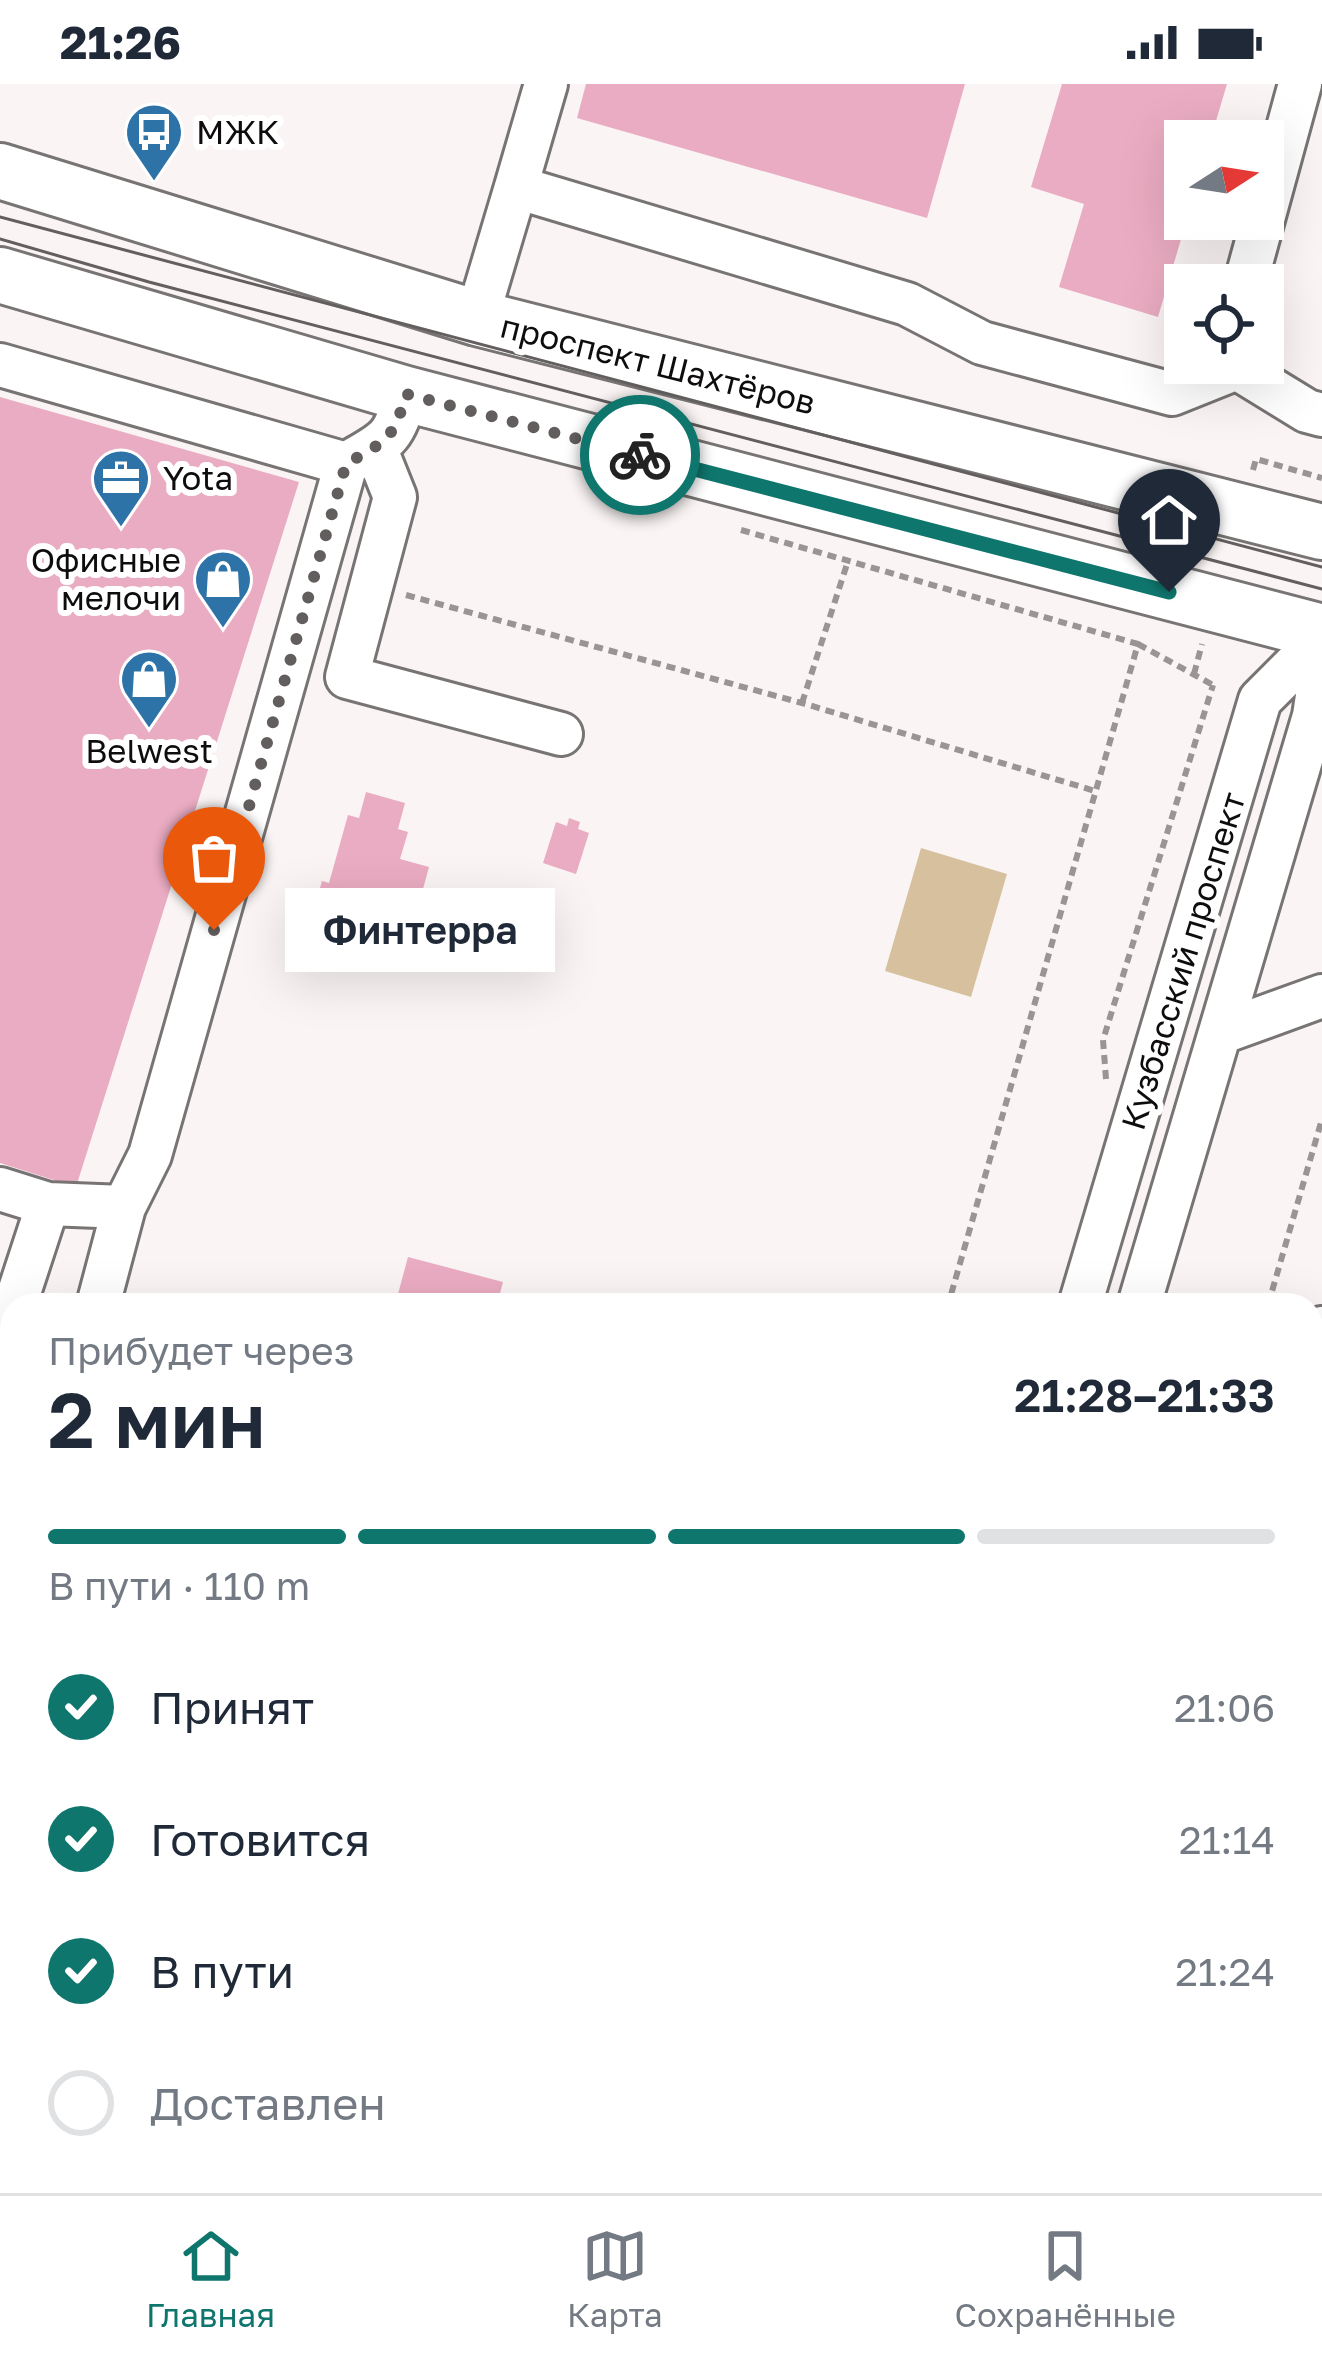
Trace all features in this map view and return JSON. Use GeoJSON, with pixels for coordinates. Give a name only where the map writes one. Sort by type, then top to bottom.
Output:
{"type":"FeatureCollection","features":[{"type":"Feature","properties":{"kind":"main road","name":"проспект Шахтёров"},"geometry":{"type":"LineString","coordinates":[[0,171],[478,318],[1322,532]]}},
{"type":"Feature","properties":{"kind":"main road"},"geometry":{"type":"LineString","coordinates":[[0,275],[406,394],[1322,635]]}},
{"type":"Feature","properties":{"kind":"street"},"geometry":{"type":"LineString","coordinates":[[478,318],[546,84]]}},
{"type":"Feature","properties":{"kind":"street"},"geometry":{"type":"LineString","coordinates":[[1251,264],[1300,84]]}},
{"type":"Feature","properties":{"kind":"street"},"geometry":{"type":"LineString","coordinates":[[516,187],[907,304],[982,343],[1172,394],[1194,384]]}},
{"type":"Feature","properties":{"kind":"street"},"geometry":{"type":"LineString","coordinates":[[0,364],[360,456],[395,497],[347,677],[561,734]]}},
{"type":"Feature","properties":{"kind":"street"},"geometry":{"type":"LineString","coordinates":[[1265,384],[1307,411],[1322,415]]}},
{"type":"Feature","properties":{"kind":"street"},"geometry":{"type":"LineString","coordinates":[[101,1293],[124,1207],[150,1155],[360,456],[396,430],[406,394]]}},
{"type":"Feature","properties":{"kind":"street","name":"Кузбасский проспект"},"geometry":{"type":"LineString","coordinates":[[1085,1293],[1260,700],[1322,635]]}},
{"type":"Feature","properties":{"kind":"street","name":"Кузбасский проспект"},"geometry":{"type":"LineString","coordinates":[[1143,1293],[1314,716],[1322,663]]}},
{"type":"Feature","properties":{"kind":"street"},"geometry":{"type":"LineString","coordinates":[[1220,1033],[1322,996]]}},
{"type":"Feature","properties":{"kind":"street"},"geometry":{"type":"LineString","coordinates":[[0,1189],[48,1204],[124,1207]]}},
{"type":"Feature","properties":{"kind":"street"},"geometry":{"type":"LineString","coordinates":[[19,1293],[48,1204]]}},
{"type":"Feature","properties":{"kind":"path"},"geometry":{"type":"LineString","coordinates":[[735,528],[1138,644],[1228,693]]}},
{"type":"Feature","properties":{"kind":"path"},"geometry":{"type":"LineString","coordinates":[[802,704],[848,561]]}},
{"type":"Feature","properties":{"kind":"path"},"geometry":{"type":"LineString","coordinates":[[372,586],[802,704],[1095,791]]}},
{"type":"Feature","properties":{"kind":"path"},"geometry":{"type":"LineString","coordinates":[[952,1293],[1138,644]]}},
{"type":"Feature","properties":{"kind":"path"},"geometry":{"type":"LineString","coordinates":[[1271,1293],[1322,1119]]}},
{"type":"Feature","properties":{"kind":"shaded area"},"geometry":{"type":"Polygon","coordinates":[[[921,848],[1007,874],[971,997],[885,971],[921,848]]]}},
{"type":"Feature","properties":{"kind":"building"},"geometry":{"type":"Polygon","coordinates":[[[586,84],[965,84],[927,218],[577,118],[586,84]]]}},
{"type":"Feature","properties":{"kind":"building"},"geometry":{"type":"Polygon","coordinates":[[[1062,84],[1227,84],[1216,120],[1164,120],[1164,240],[1181,240],[1174,264],[1164,264],[1164,297],[1158,317],[1059,287],[1084,204],[1031,187],[1062,84]]]}},
{"type":"Feature","properties":{"kind":"building"},"geometry":{"type":"Polygon","coordinates":[[[0,397],[299,482],[76,1187],[0,1163],[0,397]]]}},
{"type":"Feature","properties":{"kind":"building"},"geometry":{"type":"Polygon","coordinates":[[[366,792],[405,803],[398,829],[408,832],[400,859],[429,867],[419,904],[385,894],[377,922],[315,905],[322,881],[329,883],[348,815],[359,818],[366,792]]]}},
{"type":"Feature","properties":{"kind":"building"},"geometry":{"type":"Polygon","coordinates":[[[569,818],[589,833],[576,874],[543,863],[556,822],[567,826],[569,818]]]}},
{"type":"Feature","properties":{"kind":"building"},"geometry":{"type":"Polygon","coordinates":[[[408,1257],[503,1282],[500,1293],[398,1293],[408,1257]]]}},
{"type":"Feature","properties":{"kind":"tram line"},"geometry":{"type":"LineString","coordinates":[[0,217],[1322,567]]}},
{"type":"Feature","properties":{"kind":"tram line"},"geometry":{"type":"LineString","coordinates":[[0,239],[1322,589]]}},
{"type":"Feature","properties":{"kind":"way so far"},"geometry":{"type":"LineString","coordinates":[[214,930],[346,464],[396,430],[406,394],[640,455]]}},
{"type":"Feature","properties":{"kind":"place","name":"МЖК"},"geometry":{"type":"Point","coordinates":[154,183]}},
{"type":"Feature","properties":{"kind":"place","name":"Yota"},"geometry":{"type":"Point","coordinates":[121,529]}},
{"type":"Feature","properties":{"kind":"place","name":"Офисные мелочи"},"geometry":{"type":"Point","coordinates":[223,630]}},
{"type":"Feature","properties":{"kind":"place","name":"Belwest"},"geometry":{"type":"Point","coordinates":[149,730]}},
{"type":"Feature","properties":{"kind":"place","name":"Финтерра"},"geometry":{"type":"Point","coordinates":[214,930]}},
{"type":"Feature","properties":{"kind":"route"},"geometry":{"type":"LineString","coordinates":[[640,455],[1169,592]]}}]}
